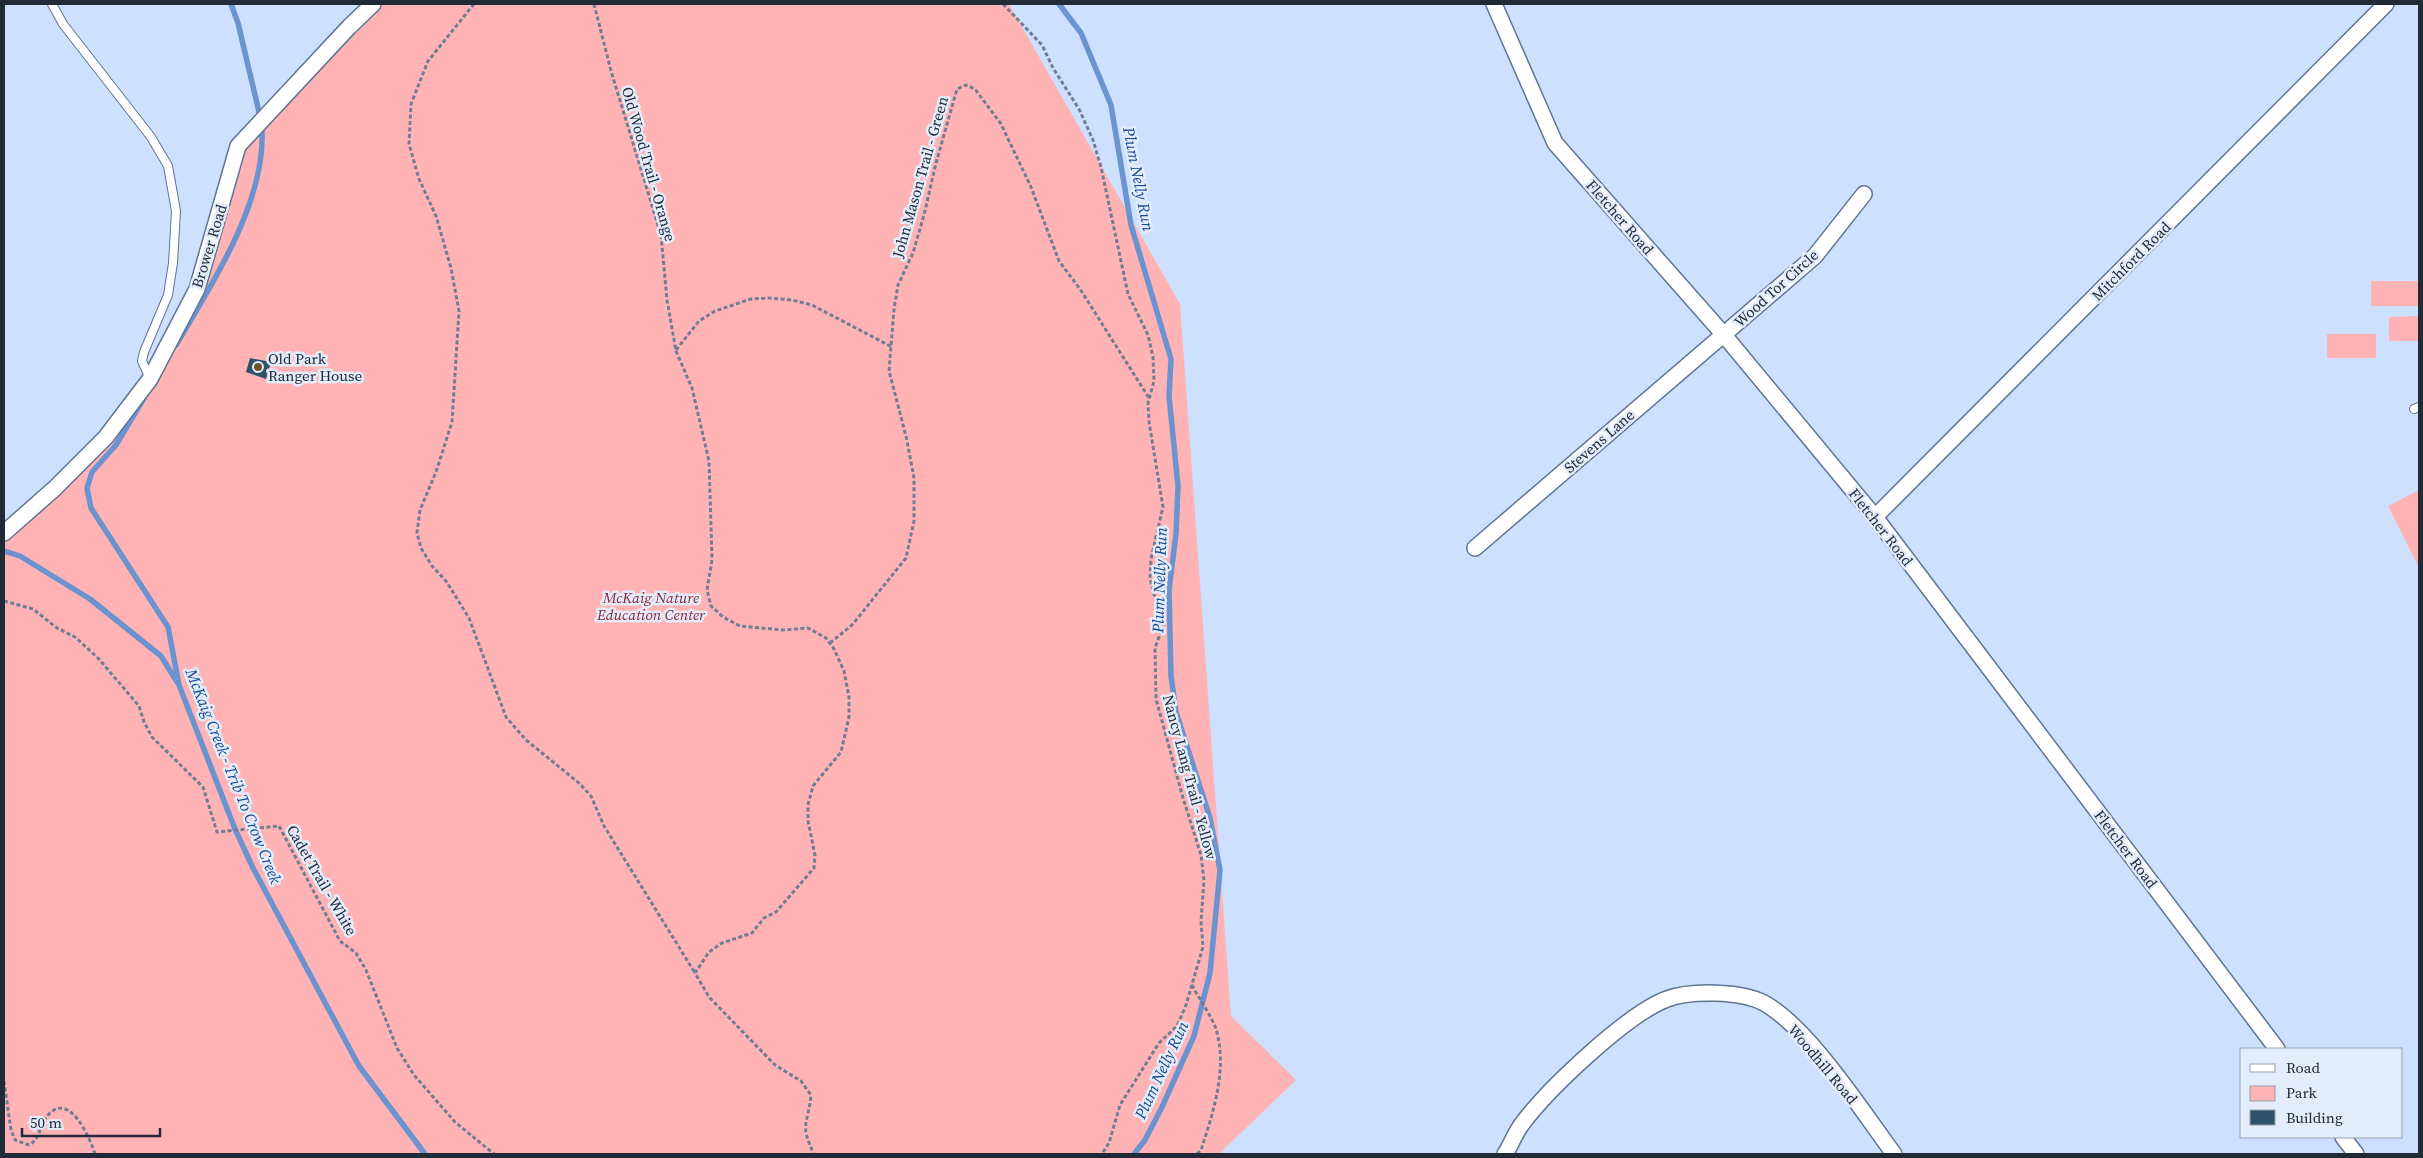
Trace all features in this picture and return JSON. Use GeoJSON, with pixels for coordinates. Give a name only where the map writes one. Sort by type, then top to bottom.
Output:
{"type":"FeatureCollection","features":[{"type":"Feature","properties":{"kind":"street","name":"Brower Road"},"geometry":{"type":"LineString","coordinates":[[4,533],[54,489],[106,437],[150,379],[197,289],[238,146],[349,27],[373,4]]}},
{"type":"Feature","properties":{"kind":"street","name":"Fletcher Road"},"geometry":{"type":"LineString","coordinates":[[1494,4],[1555,143],[1724,335],[1875,517],[2276,1048]]}},
{"type":"Feature","properties":{"kind":"street","name":"Mitchford Road"},"geometry":{"type":"LineString","coordinates":[[1875,517],[2386,4]]}},
{"type":"Feature","properties":{"kind":"street","name":"Wood Tor Circle"},"geometry":{"type":"LineString","coordinates":[[1724,335],[1815,256],[1864,194]]}},
{"type":"Feature","properties":{"kind":"street","name":"Stevens Lane"},"geometry":{"type":"LineString","coordinates":[[1474,548],[1724,335]]}},
{"type":"Feature","properties":{"kind":"street","name":"Woodhill Road"},"geometry":{"type":"LineString","coordinates":[[1505,1154],[1522,1125],[1556,1086],[1629,1020],[1667,999],[1687,994],[1740,995],[1763,1002],[1783,1016],[1800,1033],[1894,1154]]}},
{"type":"Feature","properties":{"kind":"street"},"geometry":{"type":"LineString","coordinates":[[2344,1138],[2356,1154]]}},
{"type":"Feature","properties":{"kind":"lane"},"geometry":{"type":"LineString","coordinates":[[52,4],[74,39],[151,137],[168,166],[176,211],[173,263],[168,295],[144,352],[142,362],[150,379]]}},
{"type":"Feature","properties":{"kind":"path"},"geometry":{"type":"LineString","coordinates":[[474,4],[428,61],[411,104],[409,144],[419,179],[436,216],[460,311],[452,422],[436,472],[420,510],[417,533],[421,548],[432,566],[446,581],[469,618],[506,717],[526,740],[579,783],[592,796],[604,826],[715,1004],[775,1065],[801,1081],[811,1095],[810,1107],[805,1120],[805,1135],[814,1154]]}},
{"type":"Feature","properties":{"kind":"path","name":"Old Wood Trail - Orange"},"geometry":{"type":"LineString","coordinates":[[594,4],[611,71],[661,235],[667,300],[676,351],[692,388],[709,461],[712,560],[707,590],[711,606],[723,617],[740,626],[784,630],[808,628],[826,638],[844,671],[849,697],[849,717],[841,752],[813,786],[808,805],[808,821],[815,854],[814,868],[776,912],[764,918],[752,933],[722,943],[709,952],[695,973]]}},
{"type":"Feature","properties":{"kind":"path","name":"Nancy Lang Trail - Yellow"},"geometry":{"type":"LineString","coordinates":[[1003,4],[1042,45],[1053,68],[1080,109],[1093,140],[1101,167],[1128,294],[1148,336],[1153,357],[1154,381],[1149,399],[1149,422],[1163,507],[1150,559],[1150,578],[1163,626],[1155,648],[1156,699],[1201,855],[1204,881],[1201,921],[1203,947],[1186,1005],[1177,1026],[1159,1043],[1120,1104],[1109,1143],[1102,1154]]}},
{"type":"Feature","properties":{"kind":"path","name":"John Mason Trail - Green"},"geometry":{"type":"LineString","coordinates":[[830,643],[852,625],[906,558],[910,547],[914,521],[914,478],[906,436],[889,371],[888,359],[892,347],[894,310],[898,285],[913,253],[957,89],[966,86],[975,89],[1001,124],[1031,187],[1059,260],[1080,289],[1149,399]]}},
{"type":"Feature","properties":{"kind":"path"},"geometry":{"type":"LineString","coordinates":[[676,351],[699,321],[715,311],[751,299],[770,298],[792,300],[812,305],[892,347]]}},
{"type":"Feature","properties":{"kind":"path","name":"Cadet Trail - White"},"geometry":{"type":"LineString","coordinates":[[4,601],[33,609],[57,628],[75,637],[98,658],[139,706],[144,722],[152,737],[203,787],[209,812],[217,832],[256,830],[268,826],[279,826],[340,941],[356,953],[366,970],[397,1048],[414,1075],[455,1122],[494,1154]]}},
{"type":"Feature","properties":{"kind":"path"},"geometry":{"type":"LineString","coordinates":[[1191,984],[1216,1029],[1220,1069],[1214,1111],[1201,1150],[1197,1154]]}},
{"type":"Feature","properties":{"kind":"path"},"geometry":{"type":"LineString","coordinates":[[4,1081],[11,1130],[15,1140],[28,1145],[36,1142],[44,1121],[50,1113],[58,1108],[66,1108],[73,1113],[82,1126],[95,1154]]}},
{"type":"Feature","properties":{"kind":"green space","name":"McKaig Nature Education Center"},"geometry":{"type":"Polygon","coordinates":[[[373,4],[1009,4],[1180,304],[1231,1016],[1296,1080],[1219,1154],[4,1154],[4,533],[111,431],[197,289],[238,146],[373,4]]]}},
{"type":"Feature","properties":{"kind":"green space"},"geometry":{"type":"Polygon","coordinates":[[[2371,281],[2419,281],[2419,306],[2371,306],[2371,281]]]}},
{"type":"Feature","properties":{"kind":"green space"},"geometry":{"type":"Polygon","coordinates":[[[2419,316],[2419,341],[2389,341],[2389,317],[2419,316]]]}},
{"type":"Feature","properties":{"kind":"green space"},"geometry":{"type":"Polygon","coordinates":[[[2327,334],[2376,334],[2376,358],[2327,358],[2327,334]]]}},
{"type":"Feature","properties":{"kind":"green space"},"geometry":{"type":"Polygon","coordinates":[[[2419,490],[2419,568],[2388,506],[2419,490]]]}},
{"type":"Feature","properties":{"kind":"building","name":"Old Park Ranger House"},"geometry":{"type":"Polygon","coordinates":[[[250,358],[271,362],[266,379],[246,372],[250,358]]]}},
{"type":"Feature","properties":{"kind":"waterway"},"geometry":{"type":"LineString","coordinates":[[231,4],[238,23],[259,112]]}},
{"type":"Feature","properties":{"kind":"waterway","name":"Plum Nelly Run"},"geometry":{"type":"LineString","coordinates":[[1059,4],[1081,33],[1111,105],[1131,225],[1171,359],[1169,396],[1178,486],[1176,534],[1169,590],[1171,676],[1176,712],[1210,818],[1220,870],[1210,973],[1194,1036],[1162,1107],[1145,1140],[1134,1154]]}},
{"type":"Feature","properties":{"kind":"waterway","name":"McKaig Creek - Trib To Crow Creek"},"geometry":{"type":"LineString","coordinates":[[176,345],[205,297],[245,215],[255,187],[261,159],[262,132]]}},
{"type":"Feature","properties":{"kind":"waterway","name":"McKaig Creek - Trib To Crow Creek"},"geometry":{"type":"LineString","coordinates":[[144,398],[116,445],[92,472],[87,488],[91,508],[168,627],[179,685],[235,829],[253,868],[359,1066],[425,1154]]}},
{"type":"Feature","properties":{"kind":"waterway"},"geometry":{"type":"LineString","coordinates":[[4,551],[20,556],[90,599],[161,656],[177,682]]}},
{"type":"Feature","properties":{"kind":"place","name":"Old Park Ranger House"},"geometry":{"type":"Point","coordinates":[258,367]}}]}
